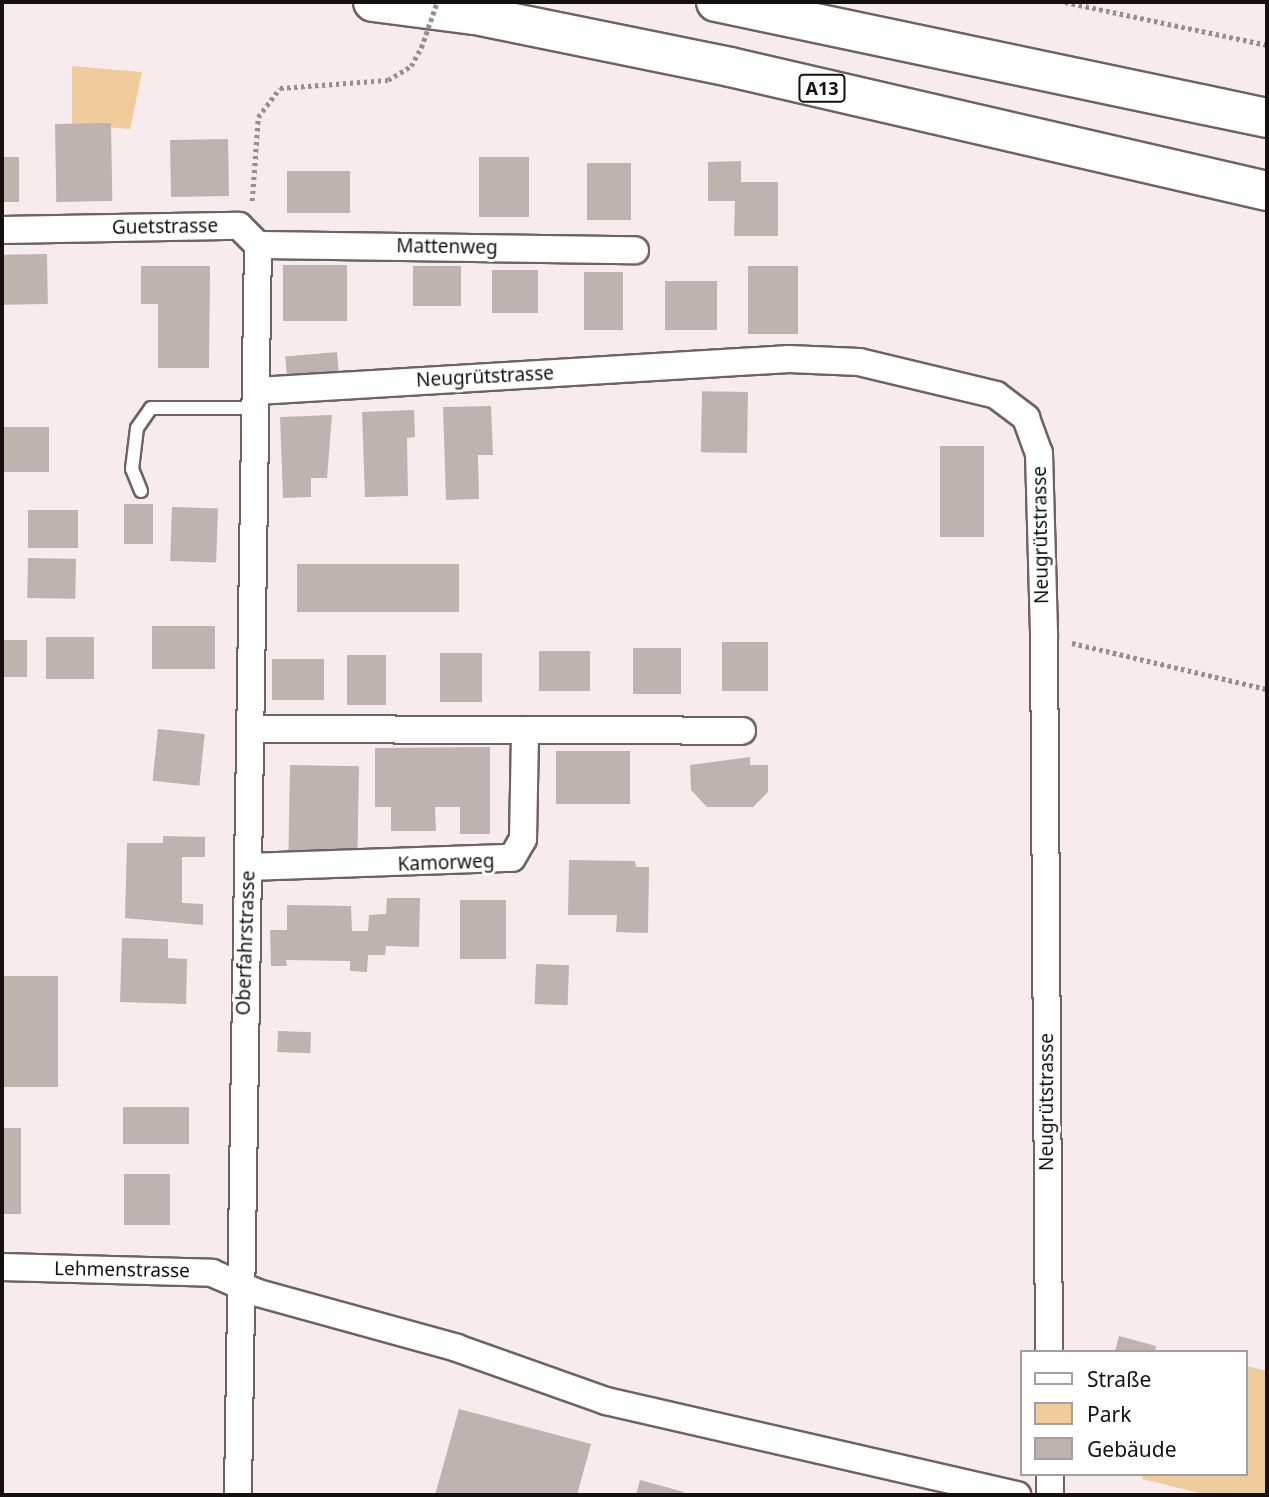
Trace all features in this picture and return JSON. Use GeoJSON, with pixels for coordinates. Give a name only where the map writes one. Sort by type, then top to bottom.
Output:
{"type":"FeatureCollection","features":[{"type":"Feature","properties":{"kind":"highway","name":"A13"},"geometry":{"type":"LineString","coordinates":[[373,2],[475,15],[730,67],[1267,191]]}},
{"type":"Feature","properties":{"kind":"highway"},"geometry":{"type":"LineString","coordinates":[[716,2],[1267,118]]}},
{"type":"Feature","properties":{"kind":"street","name":"Guetstrasse"},"geometry":{"type":"LineString","coordinates":[[2,230],[239,226],[258,245]]}},
{"type":"Feature","properties":{"kind":"street","name":"Mattenweg"},"geometry":{"type":"LineString","coordinates":[[258,245],[635,250]]}},
{"type":"Feature","properties":{"kind":"street"},"geometry":{"type":"LineString","coordinates":[[257,399],[258,245]]}},
{"type":"Feature","properties":{"kind":"street","name":"Neugrütstrasse"},"geometry":{"type":"LineString","coordinates":[[257,399],[789,359],[859,362],[996,395],[1026,418],[1039,453],[1044,637],[1049,1350]]}},
{"type":"Feature","properties":{"kind":"street","name":"Oberfahrstrasse"},"geometry":{"type":"LineString","coordinates":[[238,1495],[239,1285],[257,399]]}},
{"type":"Feature","properties":{"kind":"street"},"geometry":{"type":"LineString","coordinates":[[251,729],[742,731]]}},
{"type":"Feature","properties":{"kind":"street","name":"Kamorweg"},"geometry":{"type":"LineString","coordinates":[[248,867],[512,858],[523,839],[525,730]]}},
{"type":"Feature","properties":{"kind":"street","name":"Lehmenstrasse"},"geometry":{"type":"LineString","coordinates":[[2,1267],[212,1272],[239,1285],[606,1401],[1017,1495]]}},
{"type":"Feature","properties":{"kind":"street"},"geometry":{"type":"LineString","coordinates":[[1050,1476],[1050,1495]]}},
{"type":"Feature","properties":{"kind":"lane"},"geometry":{"type":"LineString","coordinates":[[141,491],[132,469],[136,428],[151,408],[257,399]]}},
{"type":"Feature","properties":{"kind":"path"},"geometry":{"type":"LineString","coordinates":[[239,226],[251,210],[258,117],[280,89],[388,80],[411,66],[421,48],[437,2]]}},
{"type":"Feature","properties":{"kind":"path"},"geometry":{"type":"LineString","coordinates":[[1065,2],[1267,45]]}},
{"type":"Feature","properties":{"kind":"path"},"geometry":{"type":"LineString","coordinates":[[1044,637],[1267,688]]}},
{"type":"Feature","properties":{"kind":"green space"},"geometry":{"type":"Polygon","coordinates":[[[72,66],[142,72],[130,129],[72,124],[72,66]]]}},
{"type":"Feature","properties":{"kind":"green space"},"geometry":{"type":"Polygon","coordinates":[[[1248,1366],[1267,1371],[1267,1495],[1208,1495],[1142,1479],[1143,1476],[1248,1476],[1248,1366]]]}},
{"type":"Feature","properties":{"kind":"building"},"geometry":{"type":"Polygon","coordinates":[[[111,123],[112,201],[56,202],[55,124],[111,123]]]}},
{"type":"Feature","properties":{"kind":"building"},"geometry":{"type":"Polygon","coordinates":[[[228,139],[229,196],[171,197],[170,140],[228,139]]]}},
{"type":"Feature","properties":{"kind":"building"},"geometry":{"type":"Polygon","coordinates":[[[2,157],[19,157],[19,202],[2,202],[2,157]]]}},
{"type":"Feature","properties":{"kind":"building"},"geometry":{"type":"Polygon","coordinates":[[[479,157],[529,157],[529,217],[479,217],[479,157]]]}},
{"type":"Feature","properties":{"kind":"building"},"geometry":{"type":"Polygon","coordinates":[[[741,161],[741,182],[778,182],[778,236],[734,236],[735,201],[708,201],[708,162],[741,161]]]}},
{"type":"Feature","properties":{"kind":"building"},"geometry":{"type":"Polygon","coordinates":[[[587,163],[631,163],[631,220],[587,220],[587,163]]]}},
{"type":"Feature","properties":{"kind":"building"},"geometry":{"type":"Polygon","coordinates":[[[287,171],[350,171],[350,213],[287,213],[287,171]]]}},
{"type":"Feature","properties":{"kind":"building"},"geometry":{"type":"Polygon","coordinates":[[[47,254],[48,304],[3,305],[2,255],[47,254]]]}},
{"type":"Feature","properties":{"kind":"building"},"geometry":{"type":"Polygon","coordinates":[[[283,265],[347,265],[347,321],[283,321],[283,265]]]}},
{"type":"Feature","properties":{"kind":"building"},"geometry":{"type":"Polygon","coordinates":[[[141,266],[210,266],[209,368],[158,368],[158,304],[141,304],[141,266]]]}},
{"type":"Feature","properties":{"kind":"building"},"geometry":{"type":"Polygon","coordinates":[[[413,266],[461,266],[461,306],[413,306],[413,266]]]}},
{"type":"Feature","properties":{"kind":"building"},"geometry":{"type":"Polygon","coordinates":[[[748,266],[798,266],[798,334],[748,334],[748,266]]]}},
{"type":"Feature","properties":{"kind":"building"},"geometry":{"type":"Polygon","coordinates":[[[492,270],[538,270],[538,313],[492,313],[492,270]]]}},
{"type":"Feature","properties":{"kind":"building"},"geometry":{"type":"Polygon","coordinates":[[[584,272],[623,272],[623,330],[584,330],[584,272]]]}},
{"type":"Feature","properties":{"kind":"building"},"geometry":{"type":"Polygon","coordinates":[[[665,281],[717,281],[717,330],[665,330],[665,281]]]}},
{"type":"Feature","properties":{"kind":"building"},"geometry":{"type":"Polygon","coordinates":[[[337,352],[339,375],[287,379],[285,357],[337,352]]]}},
{"type":"Feature","properties":{"kind":"building"},"geometry":{"type":"Polygon","coordinates":[[[702,391],[748,392],[747,453],[701,452],[702,391]]]}},
{"type":"Feature","properties":{"kind":"building"},"geometry":{"type":"Polygon","coordinates":[[[491,406],[493,455],[478,455],[479,499],[446,500],[443,407],[491,406]]]}},
{"type":"Feature","properties":{"kind":"building"},"geometry":{"type":"Polygon","coordinates":[[[414,410],[415,437],[407,438],[408,496],[365,497],[362,412],[414,410]]]}},
{"type":"Feature","properties":{"kind":"building"},"geometry":{"type":"Polygon","coordinates":[[[332,415],[327,478],[311,478],[311,497],[283,498],[280,417],[332,415]]]}},
{"type":"Feature","properties":{"kind":"building"},"geometry":{"type":"Polygon","coordinates":[[[2,427],[49,427],[49,472],[2,472],[2,427]]]}},
{"type":"Feature","properties":{"kind":"building"},"geometry":{"type":"Polygon","coordinates":[[[940,446],[984,446],[984,537],[940,537],[940,446]]]}},
{"type":"Feature","properties":{"kind":"building"},"geometry":{"type":"Polygon","coordinates":[[[124,504],[153,504],[153,544],[124,544],[124,504]]]}},
{"type":"Feature","properties":{"kind":"building"},"geometry":{"type":"Polygon","coordinates":[[[172,507],[218,509],[216,563],[170,561],[172,507]]]}},
{"type":"Feature","properties":{"kind":"building"},"geometry":{"type":"Polygon","coordinates":[[[28,510],[78,510],[78,548],[28,548],[28,510]]]}},
{"type":"Feature","properties":{"kind":"building"},"geometry":{"type":"Polygon","coordinates":[[[28,558],[76,559],[75,599],[27,598],[28,558]]]}},
{"type":"Feature","properties":{"kind":"building"},"geometry":{"type":"Polygon","coordinates":[[[297,564],[459,564],[459,612],[297,612],[297,564]]]}},
{"type":"Feature","properties":{"kind":"building"},"geometry":{"type":"Polygon","coordinates":[[[152,626],[215,626],[215,669],[152,669],[152,626]]]}},
{"type":"Feature","properties":{"kind":"building"},"geometry":{"type":"Polygon","coordinates":[[[46,637],[94,637],[94,679],[46,679],[46,637]]]}},
{"type":"Feature","properties":{"kind":"building"},"geometry":{"type":"Polygon","coordinates":[[[2,640],[27,640],[27,677],[2,677],[2,640]]]}},
{"type":"Feature","properties":{"kind":"building"},"geometry":{"type":"Polygon","coordinates":[[[722,642],[768,642],[768,691],[722,691],[722,642]]]}},
{"type":"Feature","properties":{"kind":"building"},"geometry":{"type":"Polygon","coordinates":[[[633,648],[681,648],[681,694],[633,694],[633,648]]]}},
{"type":"Feature","properties":{"kind":"building"},"geometry":{"type":"Polygon","coordinates":[[[539,651],[590,651],[590,691],[539,691],[539,651]]]}},
{"type":"Feature","properties":{"kind":"building"},"geometry":{"type":"Polygon","coordinates":[[[440,653],[482,653],[482,702],[440,702],[440,653]]]}},
{"type":"Feature","properties":{"kind":"building"},"geometry":{"type":"Polygon","coordinates":[[[347,655],[386,655],[386,705],[347,705],[347,655]]]}},
{"type":"Feature","properties":{"kind":"building"},"geometry":{"type":"Polygon","coordinates":[[[272,659],[324,659],[324,700],[272,700],[272,659]]]}},
{"type":"Feature","properties":{"kind":"building"},"geometry":{"type":"Polygon","coordinates":[[[158,729],[205,734],[199,786],[153,781],[158,729]]]}},
{"type":"Feature","properties":{"kind":"building"},"geometry":{"type":"Polygon","coordinates":[[[490,747],[490,834],[460,834],[460,807],[435,807],[436,831],[391,831],[391,807],[375,807],[375,748],[490,747]]]}},
{"type":"Feature","properties":{"kind":"building"},"geometry":{"type":"Polygon","coordinates":[[[556,751],[630,751],[630,804],[556,804],[556,751]]]}},
{"type":"Feature","properties":{"kind":"building"},"geometry":{"type":"Polygon","coordinates":[[[750,757],[750,765],[768,765],[768,792],[753,807],[707,807],[691,790],[690,765],[750,757]]]}},
{"type":"Feature","properties":{"kind":"building"},"geometry":{"type":"Polygon","coordinates":[[[290,765],[359,766],[357,853],[288,852],[290,765]]]}},
{"type":"Feature","properties":{"kind":"building"},"geometry":{"type":"Polygon","coordinates":[[[163,836],[205,837],[205,857],[182,857],[182,903],[203,904],[203,925],[125,918],[127,843],[163,843],[163,836]]]}},
{"type":"Feature","properties":{"kind":"building"},"geometry":{"type":"Polygon","coordinates":[[[569,860],[635,861],[636,867],[649,867],[648,933],[616,932],[617,915],[568,915],[569,860]]]}},
{"type":"Feature","properties":{"kind":"building"},"geometry":{"type":"Polygon","coordinates":[[[387,898],[420,898],[419,947],[386,946],[385,955],[368,955],[367,972],[350,971],[350,961],[286,960],[287,966],[271,966],[270,930],[287,930],[287,905],[351,906],[352,931],[368,931],[369,915],[386,914],[387,898]]]}},
{"type":"Feature","properties":{"kind":"building"},"geometry":{"type":"Polygon","coordinates":[[[460,900],[506,900],[506,959],[460,959],[460,900]]]}},
{"type":"Feature","properties":{"kind":"building"},"geometry":{"type":"Polygon","coordinates":[[[122,938],[168,939],[168,958],[187,959],[186,1004],[120,1002],[122,938]]]}},
{"type":"Feature","properties":{"kind":"building"},"geometry":{"type":"Polygon","coordinates":[[[536,964],[569,965],[568,1005],[535,1004],[536,964]]]}},
{"type":"Feature","properties":{"kind":"building"},"geometry":{"type":"Polygon","coordinates":[[[4,976],[58,976],[58,1087],[4,1087],[4,976]]]}},
{"type":"Feature","properties":{"kind":"building"},"geometry":{"type":"Polygon","coordinates":[[[278,1031],[311,1032],[310,1053],[277,1052],[278,1031]]]}},
{"type":"Feature","properties":{"kind":"building"},"geometry":{"type":"Polygon","coordinates":[[[123,1107],[189,1107],[189,1144],[123,1144],[123,1107]]]}},
{"type":"Feature","properties":{"kind":"building"},"geometry":{"type":"Polygon","coordinates":[[[2,1128],[21,1128],[21,1214],[2,1214],[2,1128]]]}},
{"type":"Feature","properties":{"kind":"building"},"geometry":{"type":"Polygon","coordinates":[[[124,1174],[170,1174],[170,1225],[124,1225],[124,1174]]]}},
{"type":"Feature","properties":{"kind":"building"},"geometry":{"type":"Polygon","coordinates":[[[1119,1336],[1156,1346],[1155,1350],[1116,1350],[1119,1336]]]}},
{"type":"Feature","properties":{"kind":"building"},"geometry":{"type":"Polygon","coordinates":[[[459,1409],[591,1444],[577,1495],[435,1495],[459,1409]]]}},
{"type":"Feature","properties":{"kind":"building"},"geometry":{"type":"Polygon","coordinates":[[[640,1480],[684,1492],[683,1495],[636,1495],[640,1480]]]}}]}
